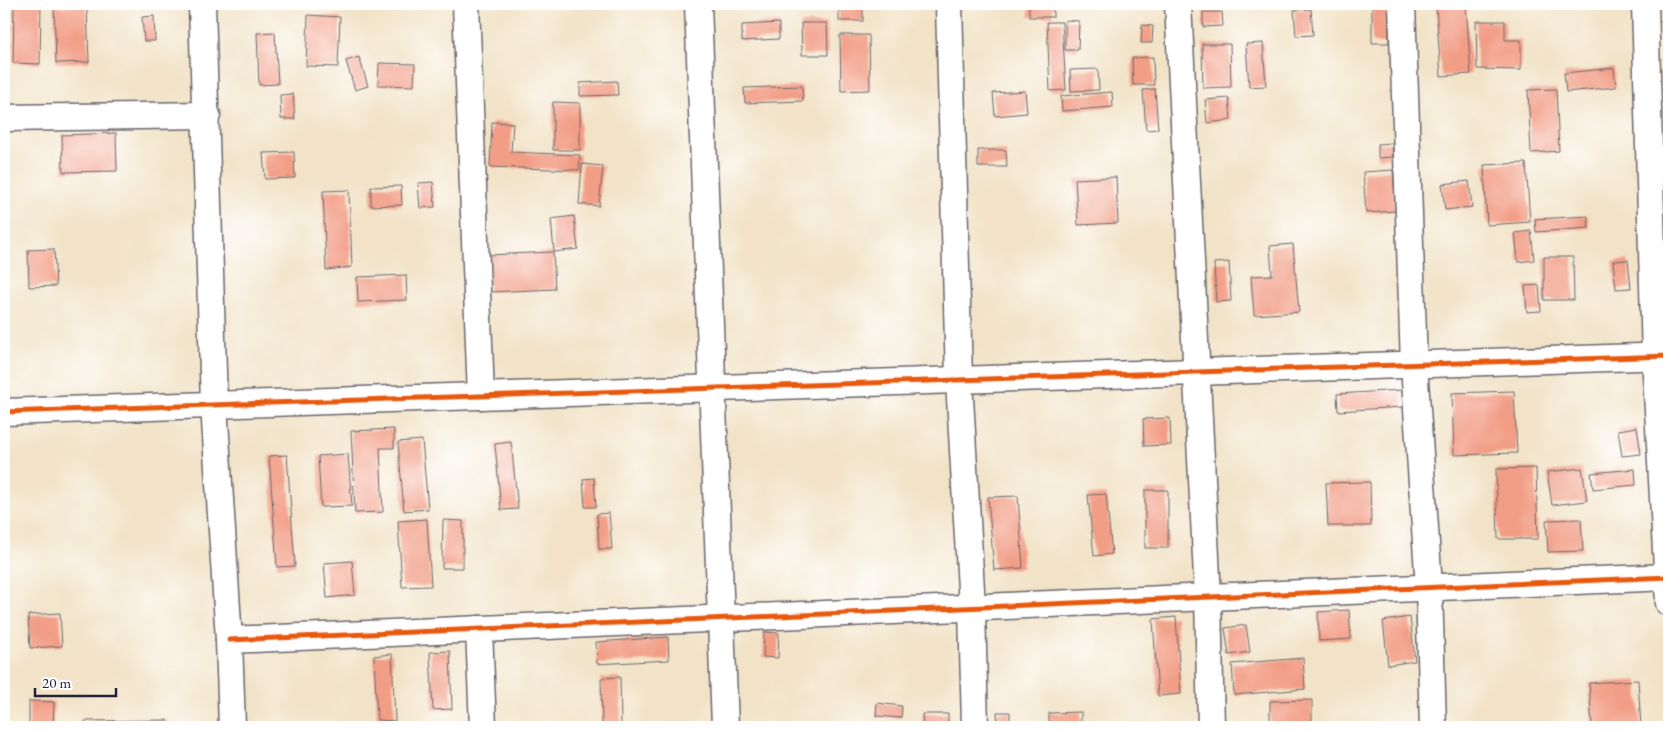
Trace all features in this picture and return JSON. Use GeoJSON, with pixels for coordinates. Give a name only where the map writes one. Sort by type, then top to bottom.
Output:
{"type":"FeatureCollection","features":[{"type":"Feature","properties":{"kind":"street"},"geometry":{"type":"LineString","coordinates":[[202,4],[207,115],[214,405],[229,640],[232,727]]}},
{"type":"Feature","properties":{"kind":"street"},"geometry":{"type":"LineString","coordinates":[[466,4],[481,396]]}},
{"type":"Feature","properties":{"kind":"street"},"geometry":{"type":"LineString","coordinates":[[698,4],[725,727]]}},
{"type":"Feature","properties":{"kind":"street"},"geometry":{"type":"LineString","coordinates":[[949,4],[958,380],[972,607],[975,727]]}},
{"type":"Feature","properties":{"kind":"street"},"geometry":{"type":"LineString","coordinates":[[1178,4],[1198,372],[1208,597],[1211,727]]}},
{"type":"Feature","properties":{"kind":"street"},"geometry":{"type":"LineString","coordinates":[[1402,4],[1414,365],[1429,587],[1433,727]]}},
{"type":"Feature","properties":{"kind":"street"},"geometry":{"type":"LineString","coordinates":[[1645,4],[1662,357],[1669,603]]}},
{"type":"Feature","properties":{"kind":"street"},"geometry":{"type":"LineString","coordinates":[[4,118],[207,115]]}},
{"type":"Feature","properties":{"kind":"street"},"geometry":{"type":"LineString","coordinates":[[4,412],[1662,357]]}},
{"type":"Feature","properties":{"kind":"street"},"geometry":{"type":"LineString","coordinates":[[229,640],[1669,577]]}},
{"type":"Feature","properties":{"kind":"street"},"geometry":{"type":"LineString","coordinates":[[479,629],[483,727]]}},
{"type":"Feature","properties":{"kind":"building"},"geometry":{"type":"Polygon","coordinates":[[[14,4],[41,4],[40,64],[13,63],[14,4]]]}},
{"type":"Feature","properties":{"kind":"building"},"geometry":{"type":"Polygon","coordinates":[[[839,4],[863,4],[863,21],[839,21],[839,4]]]}},
{"type":"Feature","properties":{"kind":"building"},"geometry":{"type":"Polygon","coordinates":[[[1029,4],[1053,4],[1053,17],[1029,17],[1029,4]]]}},
{"type":"Feature","properties":{"kind":"building"},"geometry":{"type":"Polygon","coordinates":[[[1201,4],[1264,4],[1264,5],[1202,8],[1201,4]]]}},
{"type":"Feature","properties":{"kind":"building"},"geometry":{"type":"Polygon","coordinates":[[[1372,4],[1389,4],[1389,43],[1372,43],[1372,4]]]}},
{"type":"Feature","properties":{"kind":"building"},"geometry":{"type":"Polygon","coordinates":[[[1466,4],[1471,74],[1441,76],[1436,6],[1466,4]]]}},
{"type":"Feature","properties":{"kind":"building"},"geometry":{"type":"Polygon","coordinates":[[[87,6],[89,62],[56,63],[54,7],[87,6]]]}},
{"type":"Feature","properties":{"kind":"building"},"geometry":{"type":"Polygon","coordinates":[[[1311,9],[1313,35],[1296,36],[1294,10],[1311,9]]]}},
{"type":"Feature","properties":{"kind":"building"},"geometry":{"type":"Polygon","coordinates":[[[1203,12],[1222,12],[1223,26],[1203,27],[1203,12]]]}},
{"type":"Feature","properties":{"kind":"building"},"geometry":{"type":"Polygon","coordinates":[[[308,15],[340,17],[338,67],[306,66],[308,15]]]}},
{"type":"Feature","properties":{"kind":"building"},"geometry":{"type":"Polygon","coordinates":[[[154,16],[155,41],[144,41],[142,17],[154,16]]]}},
{"type":"Feature","properties":{"kind":"building"},"geometry":{"type":"Polygon","coordinates":[[[1065,20],[1079,21],[1078,50],[1065,50],[1065,20]]]}},
{"type":"Feature","properties":{"kind":"building"},"geometry":{"type":"Polygon","coordinates":[[[1476,21],[1505,21],[1505,40],[1521,40],[1521,70],[1477,69],[1476,21]]]}},
{"type":"Feature","properties":{"kind":"building"},"geometry":{"type":"Polygon","coordinates":[[[1047,22],[1062,22],[1066,90],[1050,91],[1047,22]]]}},
{"type":"Feature","properties":{"kind":"building"},"geometry":{"type":"Polygon","coordinates":[[[779,23],[779,39],[742,41],[742,25],[779,23]]]}},
{"type":"Feature","properties":{"kind":"building"},"geometry":{"type":"Polygon","coordinates":[[[801,23],[827,23],[828,55],[802,55],[801,23]]]}},
{"type":"Feature","properties":{"kind":"building"},"geometry":{"type":"Polygon","coordinates":[[[1142,25],[1153,26],[1152,43],[1141,43],[1142,25]]]}},
{"type":"Feature","properties":{"kind":"building"},"geometry":{"type":"Polygon","coordinates":[[[275,32],[278,84],[259,85],[257,33],[275,32]]]}},
{"type":"Feature","properties":{"kind":"building"},"geometry":{"type":"Polygon","coordinates":[[[840,35],[869,35],[870,90],[841,91],[840,35]]]}},
{"type":"Feature","properties":{"kind":"building"},"geometry":{"type":"Polygon","coordinates":[[[1263,43],[1266,86],[1249,87],[1246,44],[1263,43]]]}},
{"type":"Feature","properties":{"kind":"building"},"geometry":{"type":"Polygon","coordinates":[[[1202,44],[1230,44],[1231,87],[1203,88],[1202,44]]]}},
{"type":"Feature","properties":{"kind":"building"},"geometry":{"type":"Polygon","coordinates":[[[359,57],[368,86],[355,90],[346,61],[359,57]]]}},
{"type":"Feature","properties":{"kind":"building"},"geometry":{"type":"Polygon","coordinates":[[[1153,57],[1154,85],[1133,85],[1132,58],[1153,57]]]}},
{"type":"Feature","properties":{"kind":"building"},"geometry":{"type":"Polygon","coordinates":[[[379,63],[415,64],[414,86],[378,85],[379,63]]]}},
{"type":"Feature","properties":{"kind":"building"},"geometry":{"type":"Polygon","coordinates":[[[1614,68],[1616,87],[1566,92],[1564,73],[1614,68]]]}},
{"type":"Feature","properties":{"kind":"building"},"geometry":{"type":"Polygon","coordinates":[[[1098,69],[1099,90],[1071,91],[1070,70],[1098,69]]]}},
{"type":"Feature","properties":{"kind":"building"},"geometry":{"type":"Polygon","coordinates":[[[617,81],[618,95],[580,96],[580,83],[617,81]]]}},
{"type":"Feature","properties":{"kind":"building"},"geometry":{"type":"Polygon","coordinates":[[[802,86],[803,101],[745,103],[744,88],[802,86]]]}},
{"type":"Feature","properties":{"kind":"building"},"geometry":{"type":"Polygon","coordinates":[[[1155,89],[1158,129],[1146,130],[1143,90],[1155,89]]]}},
{"type":"Feature","properties":{"kind":"building"},"geometry":{"type":"Polygon","coordinates":[[[1556,89],[1559,151],[1531,153],[1528,90],[1556,89]]]}},
{"type":"Feature","properties":{"kind":"building"},"geometry":{"type":"Polygon","coordinates":[[[1025,91],[1027,113],[995,116],[993,93],[1025,91]]]}},
{"type":"Feature","properties":{"kind":"building"},"geometry":{"type":"Polygon","coordinates":[[[1112,92],[1113,107],[1062,111],[1061,96],[1112,92]]]}},
{"type":"Feature","properties":{"kind":"building"},"geometry":{"type":"Polygon","coordinates":[[[293,94],[295,119],[281,119],[280,95],[293,94]]]}},
{"type":"Feature","properties":{"kind":"building"},"geometry":{"type":"Polygon","coordinates":[[[1229,98],[1231,120],[1207,123],[1205,100],[1229,98]]]}},
{"type":"Feature","properties":{"kind":"building"},"geometry":{"type":"Polygon","coordinates":[[[553,102],[580,103],[580,150],[553,150],[553,102]]]}},
{"type":"Feature","properties":{"kind":"building"},"geometry":{"type":"Polygon","coordinates":[[[492,122],[513,123],[511,152],[580,155],[579,170],[490,167],[492,122]]]}},
{"type":"Feature","properties":{"kind":"building"},"geometry":{"type":"Polygon","coordinates":[[[4,126],[7,126],[9,161],[4,161],[4,126]]]}},
{"type":"Feature","properties":{"kind":"building"},"geometry":{"type":"Polygon","coordinates":[[[116,133],[117,171],[63,172],[62,135],[116,133]]]}},
{"type":"Feature","properties":{"kind":"building"},"geometry":{"type":"Polygon","coordinates":[[[1392,143],[1393,157],[1378,158],[1378,144],[1392,143]]]}},
{"type":"Feature","properties":{"kind":"building"},"geometry":{"type":"Polygon","coordinates":[[[978,150],[1006,150],[1007,167],[978,167],[978,150]]]}},
{"type":"Feature","properties":{"kind":"building"},"geometry":{"type":"Polygon","coordinates":[[[294,152],[295,178],[265,179],[263,153],[294,152]]]}},
{"type":"Feature","properties":{"kind":"building"},"geometry":{"type":"Polygon","coordinates":[[[1526,163],[1530,222],[1487,225],[1484,165],[1526,163]]]}},
{"type":"Feature","properties":{"kind":"building"},"geometry":{"type":"Polygon","coordinates":[[[582,164],[603,166],[599,206],[579,204],[582,164]]]}},
{"type":"Feature","properties":{"kind":"building"},"geometry":{"type":"Polygon","coordinates":[[[1393,170],[1396,211],[1366,213],[1363,172],[1393,170]]]}},
{"type":"Feature","properties":{"kind":"building"},"geometry":{"type":"Polygon","coordinates":[[[1116,177],[1118,223],[1078,225],[1075,179],[1116,177]]]}},
{"type":"Feature","properties":{"kind":"building"},"geometry":{"type":"Polygon","coordinates":[[[1469,181],[1472,207],[1445,210],[1442,184],[1469,181]]]}},
{"type":"Feature","properties":{"kind":"building"},"geometry":{"type":"Polygon","coordinates":[[[433,182],[435,207],[420,208],[418,183],[433,182]]]}},
{"type":"Feature","properties":{"kind":"building"},"geometry":{"type":"Polygon","coordinates":[[[401,186],[402,205],[371,206],[371,187],[401,186]]]}},
{"type":"Feature","properties":{"kind":"building"},"geometry":{"type":"Polygon","coordinates":[[[349,190],[352,267],[326,270],[323,191],[349,190]]]}},
{"type":"Feature","properties":{"kind":"building"},"geometry":{"type":"Polygon","coordinates":[[[574,216],[578,249],[554,252],[551,219],[574,216]]]}},
{"type":"Feature","properties":{"kind":"building"},"geometry":{"type":"Polygon","coordinates":[[[1588,216],[1589,228],[1536,232],[1535,219],[1588,216]]]}},
{"type":"Feature","properties":{"kind":"building"},"geometry":{"type":"Polygon","coordinates":[[[1531,231],[1534,260],[1518,262],[1515,233],[1531,231]]]}},
{"type":"Feature","properties":{"kind":"building"},"geometry":{"type":"Polygon","coordinates":[[[1293,244],[1299,312],[1254,315],[1251,276],[1272,275],[1270,246],[1293,244]]]}},
{"type":"Feature","properties":{"kind":"building"},"geometry":{"type":"Polygon","coordinates":[[[54,249],[56,286],[29,287],[28,250],[54,249]]]}},
{"type":"Feature","properties":{"kind":"building"},"geometry":{"type":"Polygon","coordinates":[[[553,252],[555,289],[489,292],[487,255],[553,252]]]}},
{"type":"Feature","properties":{"kind":"building"},"geometry":{"type":"Polygon","coordinates":[[[1544,257],[1573,257],[1574,300],[1544,300],[1544,257]]]}},
{"type":"Feature","properties":{"kind":"building"},"geometry":{"type":"Polygon","coordinates":[[[1628,260],[1631,288],[1616,289],[1613,261],[1628,260]]]}},
{"type":"Feature","properties":{"kind":"building"},"geometry":{"type":"Polygon","coordinates":[[[1229,262],[1231,301],[1216,302],[1214,263],[1229,262]]]}},
{"type":"Feature","properties":{"kind":"building"},"geometry":{"type":"Polygon","coordinates":[[[406,275],[407,300],[358,302],[357,277],[406,275]]]}},
{"type":"Feature","properties":{"kind":"building"},"geometry":{"type":"Polygon","coordinates":[[[1539,285],[1541,311],[1527,312],[1525,286],[1539,285]]]}},
{"type":"Feature","properties":{"kind":"building"},"geometry":{"type":"Polygon","coordinates":[[[1402,390],[1403,407],[1338,411],[1337,394],[1402,390]]]}},
{"type":"Feature","properties":{"kind":"building"},"geometry":{"type":"Polygon","coordinates":[[[1514,391],[1517,453],[1454,455],[1452,393],[1514,391]]]}},
{"type":"Feature","properties":{"kind":"building"},"geometry":{"type":"Polygon","coordinates":[[[1170,418],[1171,445],[1144,446],[1143,419],[1170,418]]]}},
{"type":"Feature","properties":{"kind":"building"},"geometry":{"type":"Polygon","coordinates":[[[1637,427],[1641,454],[1622,456],[1618,430],[1637,427]]]}},
{"type":"Feature","properties":{"kind":"building"},"geometry":{"type":"Polygon","coordinates":[[[394,429],[394,448],[380,448],[383,512],[355,513],[351,431],[394,429]]]}},
{"type":"Feature","properties":{"kind":"building"},"geometry":{"type":"Polygon","coordinates":[[[422,440],[428,509],[404,511],[398,442],[422,440]]]}},
{"type":"Feature","properties":{"kind":"building"},"geometry":{"type":"Polygon","coordinates":[[[511,442],[518,509],[501,510],[495,444],[511,442]]]}},
{"type":"Feature","properties":{"kind":"building"},"geometry":{"type":"Polygon","coordinates":[[[348,454],[352,506],[321,507],[318,456],[348,454]]]}},
{"type":"Feature","properties":{"kind":"building"},"geometry":{"type":"Polygon","coordinates":[[[287,455],[295,566],[277,567],[269,456],[287,455]]]}},
{"type":"Feature","properties":{"kind":"building"},"geometry":{"type":"Polygon","coordinates":[[[1536,468],[1538,539],[1498,539],[1496,469],[1536,468]]]}},
{"type":"Feature","properties":{"kind":"building"},"geometry":{"type":"Polygon","coordinates":[[[1582,468],[1587,501],[1552,505],[1547,472],[1582,468]]]}},
{"type":"Feature","properties":{"kind":"building"},"geometry":{"type":"Polygon","coordinates":[[[1635,469],[1636,485],[1593,489],[1591,473],[1635,469]]]}},
{"type":"Feature","properties":{"kind":"building"},"geometry":{"type":"Polygon","coordinates":[[[594,478],[596,507],[585,507],[583,479],[594,478]]]}},
{"type":"Feature","properties":{"kind":"building"},"geometry":{"type":"Polygon","coordinates":[[[1370,482],[1371,526],[1328,526],[1326,483],[1370,482]]]}},
{"type":"Feature","properties":{"kind":"building"},"geometry":{"type":"Polygon","coordinates":[[[1145,490],[1168,490],[1168,548],[1145,548],[1145,490]]]}},
{"type":"Feature","properties":{"kind":"building"},"geometry":{"type":"Polygon","coordinates":[[[1106,494],[1112,554],[1094,556],[1088,495],[1106,494]]]}},
{"type":"Feature","properties":{"kind":"building"},"geometry":{"type":"Polygon","coordinates":[[[1018,496],[1023,568],[994,570],[988,497],[1018,496]]]}},
{"type":"Feature","properties":{"kind":"building"},"geometry":{"type":"Polygon","coordinates":[[[609,513],[612,549],[599,549],[597,514],[609,513]]]}},
{"type":"Feature","properties":{"kind":"building"},"geometry":{"type":"Polygon","coordinates":[[[427,519],[431,586],[402,587],[398,521],[427,519]]]}},
{"type":"Feature","properties":{"kind":"building"},"geometry":{"type":"Polygon","coordinates":[[[1581,519],[1583,551],[1548,552],[1546,520],[1581,519]]]}},
{"type":"Feature","properties":{"kind":"building"},"geometry":{"type":"Polygon","coordinates":[[[443,520],[463,521],[463,568],[442,568],[443,520]]]}},
{"type":"Feature","properties":{"kind":"building"},"geometry":{"type":"Polygon","coordinates":[[[352,561],[355,595],[327,598],[324,563],[352,561]]]}},
{"type":"Feature","properties":{"kind":"building"},"geometry":{"type":"Polygon","coordinates":[[[1349,610],[1351,639],[1319,641],[1318,612],[1349,610]]]}},
{"type":"Feature","properties":{"kind":"building"},"geometry":{"type":"Polygon","coordinates":[[[60,613],[62,646],[30,648],[28,615],[60,613]]]}},
{"type":"Feature","properties":{"kind":"building"},"geometry":{"type":"Polygon","coordinates":[[[1176,617],[1181,694],[1158,696],[1153,619],[1176,617]]]}},
{"type":"Feature","properties":{"kind":"building"},"geometry":{"type":"Polygon","coordinates":[[[1410,617],[1415,661],[1388,665],[1383,621],[1410,617]]]}},
{"type":"Feature","properties":{"kind":"building"},"geometry":{"type":"Polygon","coordinates":[[[1246,625],[1250,652],[1229,655],[1225,628],[1246,625]]]}},
{"type":"Feature","properties":{"kind":"building"},"geometry":{"type":"Polygon","coordinates":[[[764,632],[779,633],[778,658],[763,657],[764,632]]]}},
{"type":"Feature","properties":{"kind":"building"},"geometry":{"type":"Polygon","coordinates":[[[668,637],[669,660],[597,664],[596,642],[668,637]]]}},
{"type":"Feature","properties":{"kind":"building"},"geometry":{"type":"Polygon","coordinates":[[[450,651],[452,709],[433,710],[430,652],[450,651]]]}},
{"type":"Feature","properties":{"kind":"building"},"geometry":{"type":"Polygon","coordinates":[[[392,654],[395,721],[377,720],[374,656],[392,654]]]}},
{"type":"Feature","properties":{"kind":"building"},"geometry":{"type":"Polygon","coordinates":[[[1303,658],[1305,689],[1234,695],[1232,664],[1303,658]]]}},
{"type":"Feature","properties":{"kind":"building"},"geometry":{"type":"Polygon","coordinates":[[[620,677],[621,725],[602,725],[601,678],[620,677]]]}},
{"type":"Feature","properties":{"kind":"building"},"geometry":{"type":"Polygon","coordinates":[[[1638,680],[1641,727],[1592,727],[1589,683],[1638,680]]]}},
{"type":"Feature","properties":{"kind":"building"},"geometry":{"type":"Polygon","coordinates":[[[1312,700],[1312,727],[1270,727],[1270,701],[1312,700]]]}},
{"type":"Feature","properties":{"kind":"building"},"geometry":{"type":"Polygon","coordinates":[[[29,701],[54,702],[53,727],[29,727],[29,701]]]}},
{"type":"Feature","properties":{"kind":"building"},"geometry":{"type":"Polygon","coordinates":[[[877,703],[902,706],[901,718],[876,716],[877,703]]]}},
{"type":"Feature","properties":{"kind":"building"},"geometry":{"type":"Polygon","coordinates":[[[997,712],[1010,712],[1010,727],[998,727],[997,712]]]}},
{"type":"Feature","properties":{"kind":"building"},"geometry":{"type":"Polygon","coordinates":[[[1081,712],[1081,727],[1049,727],[1049,713],[1081,712]]]}},
{"type":"Feature","properties":{"kind":"building"},"geometry":{"type":"Polygon","coordinates":[[[922,714],[948,714],[948,727],[923,727],[922,714]]]}},
{"type":"Feature","properties":{"kind":"building"},"geometry":{"type":"Polygon","coordinates":[[[167,720],[168,727],[86,727],[85,721],[167,720]]]}},
{"type":"Feature","properties":{"kind":"cycle path"},"geometry":{"type":"LineString","coordinates":[[4,412],[1669,356]]}},
{"type":"Feature","properties":{"kind":"cycle path"},"geometry":{"type":"LineString","coordinates":[[229,640],[1669,577]]}}]}
